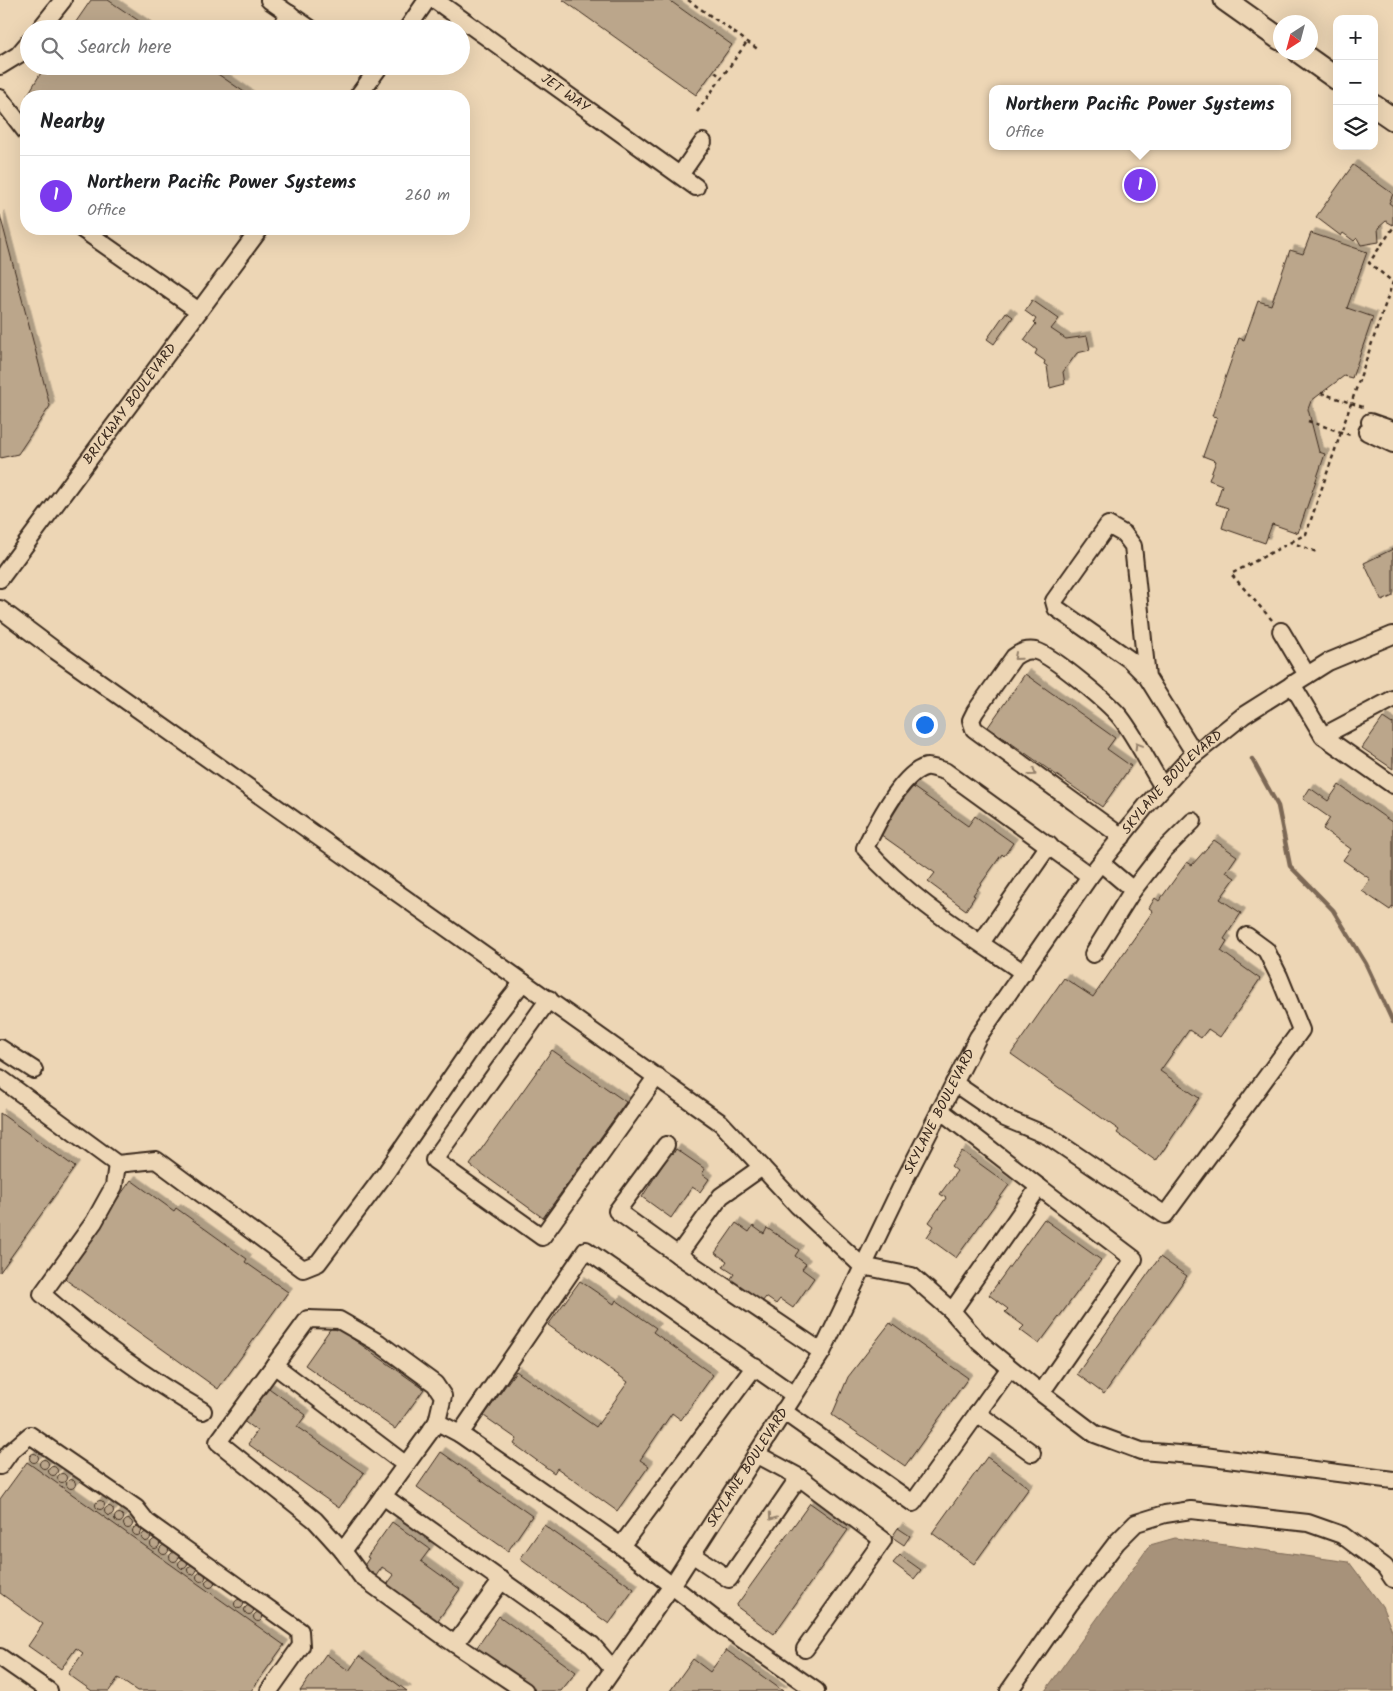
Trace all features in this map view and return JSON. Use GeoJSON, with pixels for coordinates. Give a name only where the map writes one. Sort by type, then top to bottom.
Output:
{"type":"FeatureCollection","features":[{"type":"Feature","properties":{"kind":"main road"},"geometry":{"type":"LineString","coordinates":[[1225,0],[1273,34]]}},
{"type":"Feature","properties":{"kind":"main road"},"geometry":{"type":"LineString","coordinates":[[1310,60],[1333,76]]}},
{"type":"Feature","properties":{"kind":"main road"},"geometry":{"type":"LineString","coordinates":[[1378,109],[1393,119]]}},
{"type":"Feature","properties":{"kind":"street"},"geometry":{"type":"LineString","coordinates":[[47,20],[63,0]]}},
{"type":"Feature","properties":{"kind":"street"},"geometry":{"type":"LineString","coordinates":[[269,0],[298,20]]}},
{"type":"Feature","properties":{"kind":"street"},"geometry":{"type":"LineString","coordinates":[[413,20],[427,0]]}},
{"type":"Feature","properties":{"kind":"street","name":"JET WAY"},"geometry":{"type":"LineString","coordinates":[[435,0],[463,20]]}},
{"type":"Feature","properties":{"kind":"street"},"geometry":{"type":"LineString","coordinates":[[286,20],[290,14]]}},
{"type":"Feature","properties":{"kind":"street","name":"JET WAY"},"geometry":{"type":"LineString","coordinates":[[470,25],[696,187]]}},
{"type":"Feature","properties":{"kind":"street"},"geometry":{"type":"LineString","coordinates":[[0,66],[20,53]]}},
{"type":"Feature","properties":{"kind":"street"},"geometry":{"type":"LineString","coordinates":[[361,90],[370,75]]}},
{"type":"Feature","properties":{"kind":"street"},"geometry":{"type":"LineString","coordinates":[[0,98],[20,124]]}},
{"type":"Feature","properties":{"kind":"street"},"geometry":{"type":"LineString","coordinates":[[680,175],[703,142]]}},
{"type":"Feature","properties":{"kind":"street"},"geometry":{"type":"LineString","coordinates":[[91,235],[200,311]]}},
{"type":"Feature","properties":{"kind":"street","name":"BRICKWAY BOULEVARD"},"geometry":{"type":"LineString","coordinates":[[0,580],[256,235]]}},
{"type":"Feature","properties":{"kind":"street"},"geometry":{"type":"LineString","coordinates":[[1366,425],[1393,430]]}},
{"type":"Feature","properties":{"kind":"street"},"geometry":{"type":"LineString","coordinates":[[1366,425],[1393,444]]}},
{"type":"Feature","properties":{"kind":"street"},"geometry":{"type":"LineString","coordinates":[[1147,677],[1133,546],[1124,534],[1108,525],[1054,601],[1056,608],[1129,659],[1147,677],[1195,754]]}},
{"type":"Feature","properties":{"kind":"street"},"geometry":{"type":"LineString","coordinates":[[0,609],[72,663],[721,1122],[798,1206],[862,1266],[912,1276],[952,1311],[979,1342],[1009,1369],[1095,1434],[1141,1451],[1204,1456],[1393,1480]]}},
{"type":"Feature","properties":{"kind":"street"},"geometry":{"type":"LineString","coordinates":[[1281,631],[1306,675]]}},
{"type":"Feature","properties":{"kind":"street","name":"SKYLANE BOULEVARD"},"geometry":{"type":"LineString","coordinates":[[598,1691],[612,1668],[673,1584],[822,1352],[862,1266],[978,1037],[1096,870],[1163,787],[1195,754],[1244,715],[1328,662],[1393,635]]}},
{"type":"Feature","properties":{"kind":"street"},"geometry":{"type":"LineString","coordinates":[[1122,837],[974,729],[971,720],[974,712],[1014,657],[1023,651],[1036,651],[1108,703],[1122,720],[1163,787]]}},
{"type":"Feature","properties":{"kind":"street"},"geometry":{"type":"LineString","coordinates":[[1292,684],[1323,736],[1393,785]]}},
{"type":"Feature","properties":{"kind":"street"},"geometry":{"type":"LineString","coordinates":[[1323,736],[1393,699]]}},
{"type":"Feature","properties":{"kind":"street"},"geometry":{"type":"LineString","coordinates":[[1024,972],[937,913],[884,869],[866,848],[876,824],[913,772],[927,767],[945,771],[1049,845],[1133,890]]}},
{"type":"Feature","properties":{"kind":"street"},"geometry":{"type":"LineString","coordinates":[[1093,954],[1133,890],[1164,850],[1193,821]]}},
{"type":"Feature","properties":{"kind":"street"},"geometry":{"type":"LineString","coordinates":[[981,944],[1049,845]]}},
{"type":"Feature","properties":{"kind":"street"},"geometry":{"type":"LineString","coordinates":[[954,1083],[1005,1118],[1048,1136],[1165,1215],[1301,1030],[1266,950],[1247,936]]}},
{"type":"Feature","properties":{"kind":"street"},"geometry":{"type":"LineString","coordinates":[[0,1078],[117,1164],[156,1160],[303,1269],[318,1262],[387,1171],[477,1040],[523,982]]}},
{"type":"Feature","properties":{"kind":"street"},"geometry":{"type":"LineString","coordinates":[[549,1000],[434,1160],[526,1226],[542,1237],[657,1076]]}},
{"type":"Feature","properties":{"kind":"street"},"geometry":{"type":"LineString","coordinates":[[2,1054],[34,1070]]}},
{"type":"Feature","properties":{"kind":"street"},"geometry":{"type":"LineString","coordinates":[[940,1110],[1134,1259],[1041,1393]]}},
{"type":"Feature","properties":{"kind":"street"},"geometry":{"type":"LineString","coordinates":[[666,1145],[617,1212],[678,1256],[822,1352]]}},
{"type":"Feature","properties":{"kind":"street"},"geometry":{"type":"LineString","coordinates":[[117,1164],[114,1186],[94,1222],[42,1294],[94,1340],[128,1364],[204,1411]]}},
{"type":"Feature","properties":{"kind":"street"},"geometry":{"type":"LineString","coordinates":[[678,1256],[721,1196],[762,1167]]}},
{"type":"Feature","properties":{"kind":"street"},"geometry":{"type":"LineString","coordinates":[[952,1311],[1039,1187]]}},
{"type":"Feature","properties":{"kind":"street"},"geometry":{"type":"LineString","coordinates":[[460,1434],[586,1250],[794,1395]]}},
{"type":"Feature","properties":{"kind":"street"},"geometry":{"type":"LineString","coordinates":[[343,1551],[437,1422],[443,1396],[435,1384],[379,1343],[339,1320],[308,1319],[218,1442],[315,1520],[343,1551],[362,1577],[524,1691]]}},
{"type":"Feature","properties":{"kind":"street"},"geometry":{"type":"LineString","coordinates":[[274,1365],[406,1464]]}},
{"type":"Feature","properties":{"kind":"street"},"geometry":{"type":"LineString","coordinates":[[621,1546],[755,1366]]}},
{"type":"Feature","properties":{"kind":"street"},"geometry":{"type":"LineString","coordinates":[[783,1411],[913,1503],[1009,1369]]}},
{"type":"Feature","properties":{"kind":"street"},"geometry":{"type":"LineString","coordinates":[[977,1413],[1032,1453]]}},
{"type":"Feature","properties":{"kind":"street"},"geometry":{"type":"LineString","coordinates":[[437,1422],[460,1434],[621,1546],[673,1584],[726,1628],[816,1691]]}},
{"type":"Feature","properties":{"kind":"street"},"geometry":{"type":"LineString","coordinates":[[0,1466],[10,1452],[30,1435],[136,1508],[147,1522],[300,1631],[301,1646],[269,1691]]}},
{"type":"Feature","properties":{"kind":"street"},"geometry":{"type":"LineString","coordinates":[[756,1454],[799,1477],[883,1540],[804,1649]]}},
{"type":"Feature","properties":{"kind":"street"},"geometry":{"type":"LineString","coordinates":[[692,1554],[728,1579],[799,1477]]}},
{"type":"Feature","properties":{"kind":"street"},"geometry":{"type":"LineString","coordinates":[[383,1496],[592,1645],[612,1668]]}},
{"type":"Feature","properties":{"kind":"street"},"geometry":{"type":"LineString","coordinates":[[1009,1691],[1069,1605],[1118,1542],[1136,1523],[1165,1514],[1190,1510],[1308,1523],[1342,1535],[1385,1567],[1393,1579]]}},
{"type":"Feature","properties":{"kind":"street"},"geometry":{"type":"LineString","coordinates":[[455,1644],[502,1580]]}},
{"type":"Feature","properties":{"kind":"street"},"geometry":{"type":"LineString","coordinates":[[0,1657],[49,1691]]}},
{"type":"Feature","properties":{"kind":"path"},"geometry":{"type":"LineString","coordinates":[[688,0],[759,50]]}},
{"type":"Feature","properties":{"kind":"path"},"geometry":{"type":"LineString","coordinates":[[697,112],[747,42]]}},
{"type":"Feature","properties":{"kind":"path"},"geometry":{"type":"LineString","coordinates":[[715,72],[722,78]]}},
{"type":"Feature","properties":{"kind":"path"},"geometry":{"type":"LineString","coordinates":[[1281,631],[1231,574],[1306,534],[1393,282],[1369,263],[1393,228]]}},
{"type":"Feature","properties":{"kind":"path"},"geometry":{"type":"LineString","coordinates":[[1308,421],[1341,432],[1366,425],[1351,403],[1321,393]]}},
{"type":"Feature","properties":{"kind":"path"},"geometry":{"type":"LineString","coordinates":[[1291,542],[1319,553]]}},
{"type":"Feature","properties":{"kind":"shaded area"},"geometry":{"type":"Polygon","coordinates":[[[1175,1538],[1349,1562],[1382,1606],[1393,1633],[1393,1691],[1045,1691],[1150,1545],[1175,1538]]]}},
{"type":"Feature","properties":{"kind":"building"},"geometry":{"type":"Polygon","coordinates":[[[91,0],[108,0],[138,20],[77,20],[91,0]]]}},
{"type":"Feature","properties":{"kind":"building"},"geometry":{"type":"Polygon","coordinates":[[[563,0],[669,0],[732,45],[696,95],[563,0]]]}},
{"type":"Feature","properties":{"kind":"building"},"geometry":{"type":"Polygon","coordinates":[[[40,75],[219,75],[241,90],[31,90],[40,75]]]}},
{"type":"Feature","properties":{"kind":"building"},"geometry":{"type":"Polygon","coordinates":[[[1353,165],[1393,194],[1389,203],[1393,206],[1393,225],[1386,221],[1378,228],[1379,242],[1361,245],[1357,238],[1354,241],[1343,233],[1341,236],[1316,217],[1353,165]]]}},
{"type":"Feature","properties":{"kind":"building"},"geometry":{"type":"Polygon","coordinates":[[[0,215],[50,406],[18,454],[0,458],[0,215]]]}},
{"type":"Feature","properties":{"kind":"building"},"geometry":{"type":"Polygon","coordinates":[[[1311,233],[1367,252],[1347,308],[1373,317],[1352,378],[1344,376],[1311,401],[1308,409],[1319,452],[1325,454],[1298,533],[1272,524],[1265,543],[1222,528],[1228,508],[1216,504],[1222,485],[1209,480],[1216,461],[1203,456],[1217,417],[1212,416],[1239,338],[1244,340],[1258,301],[1271,305],[1290,250],[1303,254],[1311,233]]]}},
{"type":"Feature","properties":{"kind":"building"},"geometry":{"type":"Polygon","coordinates":[[[1032,300],[1059,319],[1051,329],[1066,339],[1087,336],[1090,350],[1077,353],[1063,372],[1065,384],[1050,388],[1047,366],[1044,364],[1045,361],[1035,354],[1037,350],[1024,340],[1036,324],[1034,322],[1036,319],[1025,311],[1032,300]]]}},
{"type":"Feature","properties":{"kind":"building"},"geometry":{"type":"Polygon","coordinates":[[[1006,312],[1013,317],[994,344],[987,339],[1006,312]]]}},
{"type":"Feature","properties":{"kind":"building"},"geometry":{"type":"Polygon","coordinates":[[[1393,549],[1393,596],[1382,601],[1364,563],[1393,549]]]}},
{"type":"Feature","properties":{"kind":"building"},"geometry":{"type":"Polygon","coordinates":[[[1025,674],[1115,738],[1107,749],[1131,766],[1102,807],[988,727],[1025,674]]]}},
{"type":"Feature","properties":{"kind":"building"},"geometry":{"type":"Polygon","coordinates":[[[1383,718],[1393,723],[1393,769],[1362,748],[1383,718]]]}},
{"type":"Feature","properties":{"kind":"building"},"geometry":{"type":"Polygon","coordinates":[[[910,785],[968,826],[975,816],[1013,843],[1004,856],[1002,854],[973,895],[975,896],[966,910],[928,882],[935,873],[877,832],[910,785]]]}},
{"type":"Feature","properties":{"kind":"building"},"geometry":{"type":"Polygon","coordinates":[[[1339,785],[1393,823],[1393,906],[1390,910],[1362,891],[1370,879],[1343,860],[1351,849],[1323,829],[1330,818],[1303,799],[1310,788],[1328,801],[1339,785]]]}},
{"type":"Feature","properties":{"kind":"building"},"geometry":{"type":"Polygon","coordinates":[[[1214,840],[1237,856],[1226,872],[1235,878],[1220,899],[1241,913],[1224,939],[1227,941],[1221,951],[1260,979],[1220,1037],[1208,1029],[1201,1038],[1189,1030],[1160,1071],[1199,1098],[1156,1161],[1117,1133],[1119,1130],[1011,1054],[1064,978],[1093,997],[1153,911],[1149,908],[1155,898],[1159,901],[1187,862],[1192,865],[1214,840]]]}},
{"type":"Feature","properties":{"kind":"building"},"geometry":{"type":"Polygon","coordinates":[[[552,1050],[626,1102],[543,1218],[470,1165],[552,1050]]]}},
{"type":"Feature","properties":{"kind":"building"},"geometry":{"type":"Polygon","coordinates":[[[0,1113],[75,1167],[0,1272],[0,1113]]]}},
{"type":"Feature","properties":{"kind":"building"},"geometry":{"type":"Polygon","coordinates":[[[676,1149],[705,1169],[702,1174],[709,1179],[700,1192],[692,1187],[671,1218],[642,1197],[671,1152],[673,1154],[676,1149]]]}},
{"type":"Feature","properties":{"kind":"building"},"geometry":{"type":"Polygon","coordinates":[[[962,1151],[1009,1185],[956,1258],[927,1237],[934,1226],[929,1222],[946,1198],[940,1194],[957,1171],[951,1166],[962,1151]]]}},
{"type":"Feature","properties":{"kind":"building"},"geometry":{"type":"Polygon","coordinates":[[[131,1180],[174,1211],[176,1208],[247,1259],[245,1262],[288,1292],[218,1389],[62,1277],[131,1180]]]}},
{"type":"Feature","properties":{"kind":"building"},"geometry":{"type":"Polygon","coordinates":[[[1044,1219],[1101,1260],[1039,1344],[1020,1330],[1024,1326],[1005,1312],[1008,1309],[989,1295],[1044,1219]]]}},
{"type":"Feature","properties":{"kind":"building"},"geometry":{"type":"Polygon","coordinates":[[[736,1223],[749,1232],[753,1226],[764,1234],[767,1228],[799,1250],[795,1256],[806,1264],[802,1269],[814,1278],[793,1308],[780,1299],[776,1304],[766,1297],[762,1302],[730,1280],[734,1274],[723,1267],[727,1261],[715,1253],[736,1223]]]}},
{"type":"Feature","properties":{"kind":"building"},"geometry":{"type":"Polygon","coordinates":[[[1160,1257],[1187,1276],[1104,1394],[1077,1374],[1160,1257]]]}},
{"type":"Feature","properties":{"kind":"building"},"geometry":{"type":"Polygon","coordinates":[[[580,1281],[614,1304],[616,1300],[656,1328],[653,1332],[713,1375],[681,1420],[672,1413],[640,1460],[649,1466],[617,1511],[557,1468],[554,1473],[514,1444],[517,1439],[484,1416],[516,1371],[596,1427],[628,1382],[548,1325],[580,1281]]]}},
{"type":"Feature","properties":{"kind":"building"},"geometry":{"type":"Polygon","coordinates":[[[890,1323],[968,1378],[905,1466],[832,1415],[848,1377],[890,1323]]]}},
{"type":"Feature","properties":{"kind":"building"},"geometry":{"type":"Polygon","coordinates":[[[333,1325],[424,1389],[395,1429],[305,1365],[333,1325]]]}},
{"type":"Feature","properties":{"kind":"building"},"geometry":{"type":"Polygon","coordinates":[[[266,1386],[306,1415],[297,1427],[364,1473],[339,1508],[248,1444],[257,1431],[242,1420],[266,1386]]]}},
{"type":"Feature","properties":{"kind":"building"},"geometry":{"type":"Polygon","coordinates":[[[441,1452],[532,1516],[508,1551],[417,1487],[441,1452]]]}},
{"type":"Feature","properties":{"kind":"building"},"geometry":{"type":"Polygon","coordinates":[[[34,1453],[39,1458],[34,1463],[29,1458],[34,1453]]]}},
{"type":"Feature","properties":{"kind":"building"},"geometry":{"type":"Polygon","coordinates":[[[987,1457],[1029,1488],[974,1564],[932,1533],[987,1457]]]}},
{"type":"Feature","properties":{"kind":"building"},"geometry":{"type":"Polygon","coordinates":[[[44,1459],[49,1464],[44,1469],[39,1464],[44,1459]]]}},
{"type":"Feature","properties":{"kind":"building"},"geometry":{"type":"Polygon","coordinates":[[[27,1462],[284,1645],[251,1691],[137,1691],[118,1678],[109,1691],[92,1691],[68,1674],[83,1653],[76,1648],[61,1669],[28,1646],[43,1624],[0,1593],[0,1499],[27,1462]]]}},
{"type":"Feature","properties":{"kind":"building"},"geometry":{"type":"Polygon","coordinates":[[[53,1466],[58,1471],[53,1476],[48,1471],[53,1466]]]}},
{"type":"Feature","properties":{"kind":"building"},"geometry":{"type":"Polygon","coordinates":[[[62,1473],[67,1478],[62,1483],[57,1478],[62,1473]]]}},
{"type":"Feature","properties":{"kind":"building"},"geometry":{"type":"Polygon","coordinates":[[[71,1479],[76,1484],[71,1489],[66,1484],[71,1479]]]}},
{"type":"Feature","properties":{"kind":"building"},"geometry":{"type":"Polygon","coordinates":[[[100,1501],[104,1505],[100,1509],[96,1505],[100,1501]]]}},
{"type":"Feature","properties":{"kind":"building"},"geometry":{"type":"Polygon","coordinates":[[[810,1503],[848,1530],[774,1634],[736,1606],[810,1503]]]}},
{"type":"Feature","properties":{"kind":"building"},"geometry":{"type":"Polygon","coordinates":[[[109,1506],[114,1511],[109,1516],[104,1511],[109,1506]]]}},
{"type":"Feature","properties":{"kind":"building"},"geometry":{"type":"Polygon","coordinates":[[[119,1513],[124,1518],[119,1523],[114,1518],[119,1513]]]}},
{"type":"Feature","properties":{"kind":"building"},"geometry":{"type":"Polygon","coordinates":[[[128,1519],[133,1524],[128,1529],[123,1524],[128,1519]]]}},
{"type":"Feature","properties":{"kind":"building"},"geometry":{"type":"Polygon","coordinates":[[[392,1522],[430,1549],[421,1561],[460,1589],[436,1623],[385,1587],[394,1575],[382,1567],[376,1576],[363,1567],[369,1558],[367,1557],[392,1522]]]}},
{"type":"Feature","properties":{"kind":"building"},"geometry":{"type":"Polygon","coordinates":[[[544,1525],[634,1589],[609,1624],[520,1559],[544,1525]]]}},
{"type":"Feature","properties":{"kind":"building"},"geometry":{"type":"Polygon","coordinates":[[[137,1526],[142,1531],[137,1536],[132,1531],[137,1526]]]}},
{"type":"Feature","properties":{"kind":"building"},"geometry":{"type":"Polygon","coordinates":[[[898,1528],[910,1536],[904,1545],[892,1537],[898,1528]]]}},
{"type":"Feature","properties":{"kind":"building"},"geometry":{"type":"Polygon","coordinates":[[[146,1533],[150,1537],[146,1541],[142,1537],[146,1533]]]}},
{"type":"Feature","properties":{"kind":"building"},"geometry":{"type":"Polygon","coordinates":[[[155,1540],[159,1544],[155,1548],[151,1544],[155,1540]]]}},
{"type":"Feature","properties":{"kind":"building"},"geometry":{"type":"Polygon","coordinates":[[[164,1546],[168,1550],[164,1554],[160,1550],[164,1546]]]}},
{"type":"Feature","properties":{"kind":"building"},"geometry":{"type":"Polygon","coordinates":[[[174,1553],[178,1557],[174,1561],[170,1557],[174,1553]]]}},
{"type":"Feature","properties":{"kind":"building"},"geometry":{"type":"Polygon","coordinates":[[[900,1555],[921,1570],[914,1579],[893,1563],[900,1555]]]}},
{"type":"Feature","properties":{"kind":"building"},"geometry":{"type":"Polygon","coordinates":[[[183,1560],[187,1564],[183,1568],[179,1564],[183,1560]]]}},
{"type":"Feature","properties":{"kind":"building"},"geometry":{"type":"Polygon","coordinates":[[[192,1566],[196,1570],[192,1574],[188,1570],[192,1566]]]}},
{"type":"Feature","properties":{"kind":"building"},"geometry":{"type":"Polygon","coordinates":[[[201,1573],[205,1577],[201,1581],[197,1577],[201,1573]]]}},
{"type":"Feature","properties":{"kind":"building"},"geometry":{"type":"Polygon","coordinates":[[[210,1579],[214,1583],[210,1587],[206,1583],[210,1579]]]}},
{"type":"Feature","properties":{"kind":"building"},"geometry":{"type":"Polygon","coordinates":[[[239,1600],[243,1604],[239,1608],[235,1604],[239,1600]]]}},
{"type":"Feature","properties":{"kind":"building"},"geometry":{"type":"Polygon","coordinates":[[[249,1606],[253,1610],[249,1614],[245,1610],[249,1606]]]}},
{"type":"Feature","properties":{"kind":"building"},"geometry":{"type":"Polygon","coordinates":[[[258,1613],[262,1617],[258,1621],[254,1617],[258,1613]]]}},
{"type":"Feature","properties":{"kind":"building"},"geometry":{"type":"Polygon","coordinates":[[[499,1616],[576,1672],[561,1691],[531,1691],[475,1650],[499,1616]]]}},
{"type":"Feature","properties":{"kind":"building"},"geometry":{"type":"Polygon","coordinates":[[[726,1650],[783,1691],[670,1691],[693,1659],[710,1672],[726,1650]]]}},
{"type":"Feature","properties":{"kind":"building"},"geometry":{"type":"Polygon","coordinates":[[[326,1654],[349,1671],[359,1656],[407,1691],[300,1691],[326,1654]]]}},
{"type":"Feature","properties":{"kind":"waterway"},"geometry":{"type":"LineString","coordinates":[[1252,759],[1278,806],[1290,866],[1333,910],[1366,964],[1393,1022]]}},
{"type":"Feature","properties":{"kind":"place","name":"Northern Pacific Power Systems"},"geometry":{"type":"Point","coordinates":[1140,185]}}]}
